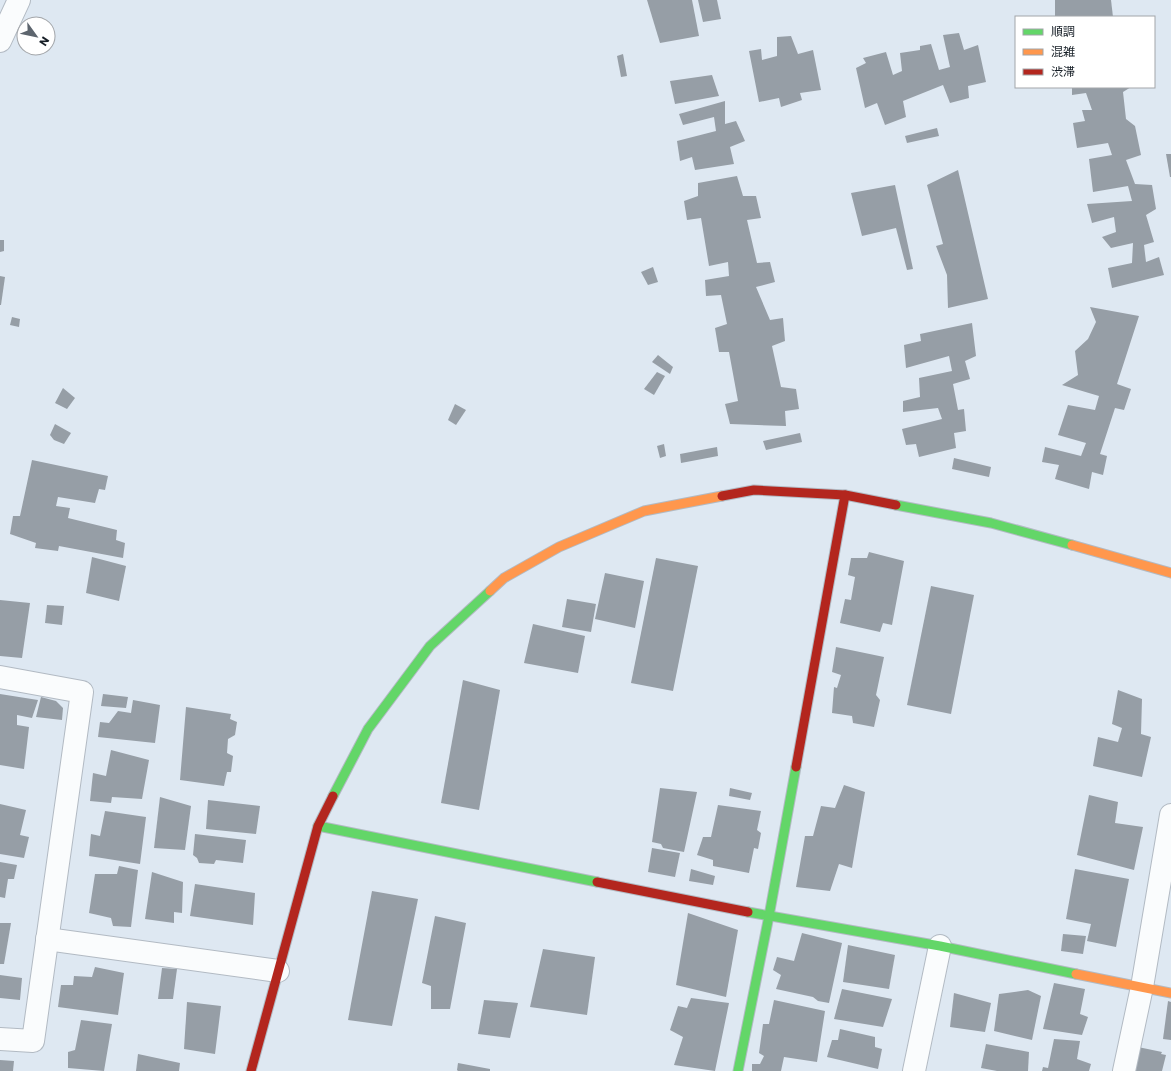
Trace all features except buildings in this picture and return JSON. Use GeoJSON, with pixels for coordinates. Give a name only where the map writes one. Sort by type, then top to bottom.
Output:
{"type":"FeatureCollection","features":[{"type":"Feature","properties":{"kind":"street"},"geometry":{"type":"LineString","coordinates":[[0,41],[18,0]]}},
{"type":"Feature","properties":{"kind":"street"},"geometry":{"type":"LineString","coordinates":[[251,1071],[318,826],[368,729],[430,646],[504,578],[559,547],[644,511],[754,490],[845,495],[991,523],[1171,573]]}},
{"type":"Feature","properties":{"kind":"street"},"geometry":{"type":"LineString","coordinates":[[738,1071],[769,916],[845,495]]}},
{"type":"Feature","properties":{"kind":"street"},"geometry":{"type":"LineString","coordinates":[[0,677],[82,692],[33,1042],[0,1039]]}},
{"type":"Feature","properties":{"kind":"street"},"geometry":{"type":"LineString","coordinates":[[1124,1071],[1142,987],[1171,815]]}},
{"type":"Feature","properties":{"kind":"street"},"geometry":{"type":"LineString","coordinates":[[318,826],[769,916],[940,946],[1171,993]]}},
{"type":"Feature","properties":{"kind":"street"},"geometry":{"type":"LineString","coordinates":[[47,939],[278,971]]}},
{"type":"Feature","properties":{"kind":"street"},"geometry":{"type":"LineString","coordinates":[[914,1071],[940,946]]}},
{"type":"Feature","properties":{"kind":"traffic: fast"},"geometry":{"type":"LineString","coordinates":[[896,505],[991,523],[1072,545]]}},
{"type":"Feature","properties":{"kind":"traffic: fast"},"geometry":{"type":"LineString","coordinates":[[333,796],[368,729],[430,646],[490,591]]}},
{"type":"Feature","properties":{"kind":"traffic: fast"},"geometry":{"type":"LineString","coordinates":[[738,1071],[769,916],[796,767]]}},
{"type":"Feature","properties":{"kind":"traffic: fast"},"geometry":{"type":"LineString","coordinates":[[318,826],[597,882]]}},
{"type":"Feature","properties":{"kind":"traffic: fast"},"geometry":{"type":"LineString","coordinates":[[748,912],[940,946],[1076,974]]}},
{"type":"Feature","properties":{"kind":"traffic: slow"},"geometry":{"type":"LineString","coordinates":[[490,591],[504,578],[559,547],[644,511],[722,496]]}},
{"type":"Feature","properties":{"kind":"traffic: slow"},"geometry":{"type":"LineString","coordinates":[[1072,545],[1171,573]]}},
{"type":"Feature","properties":{"kind":"traffic: slow"},"geometry":{"type":"LineString","coordinates":[[1076,974],[1171,993]]}},
{"type":"Feature","properties":{"kind":"traffic: jam"},"geometry":{"type":"LineString","coordinates":[[722,496],[754,490],[845,495],[896,505]]}},
{"type":"Feature","properties":{"kind":"traffic: jam"},"geometry":{"type":"LineString","coordinates":[[796,767],[845,495]]}},
{"type":"Feature","properties":{"kind":"traffic: jam"},"geometry":{"type":"LineString","coordinates":[[251,1071],[318,826],[333,796]]}},
{"type":"Feature","properties":{"kind":"traffic: jam"},"geometry":{"type":"LineString","coordinates":[[597,882],[748,912]]}}]}
